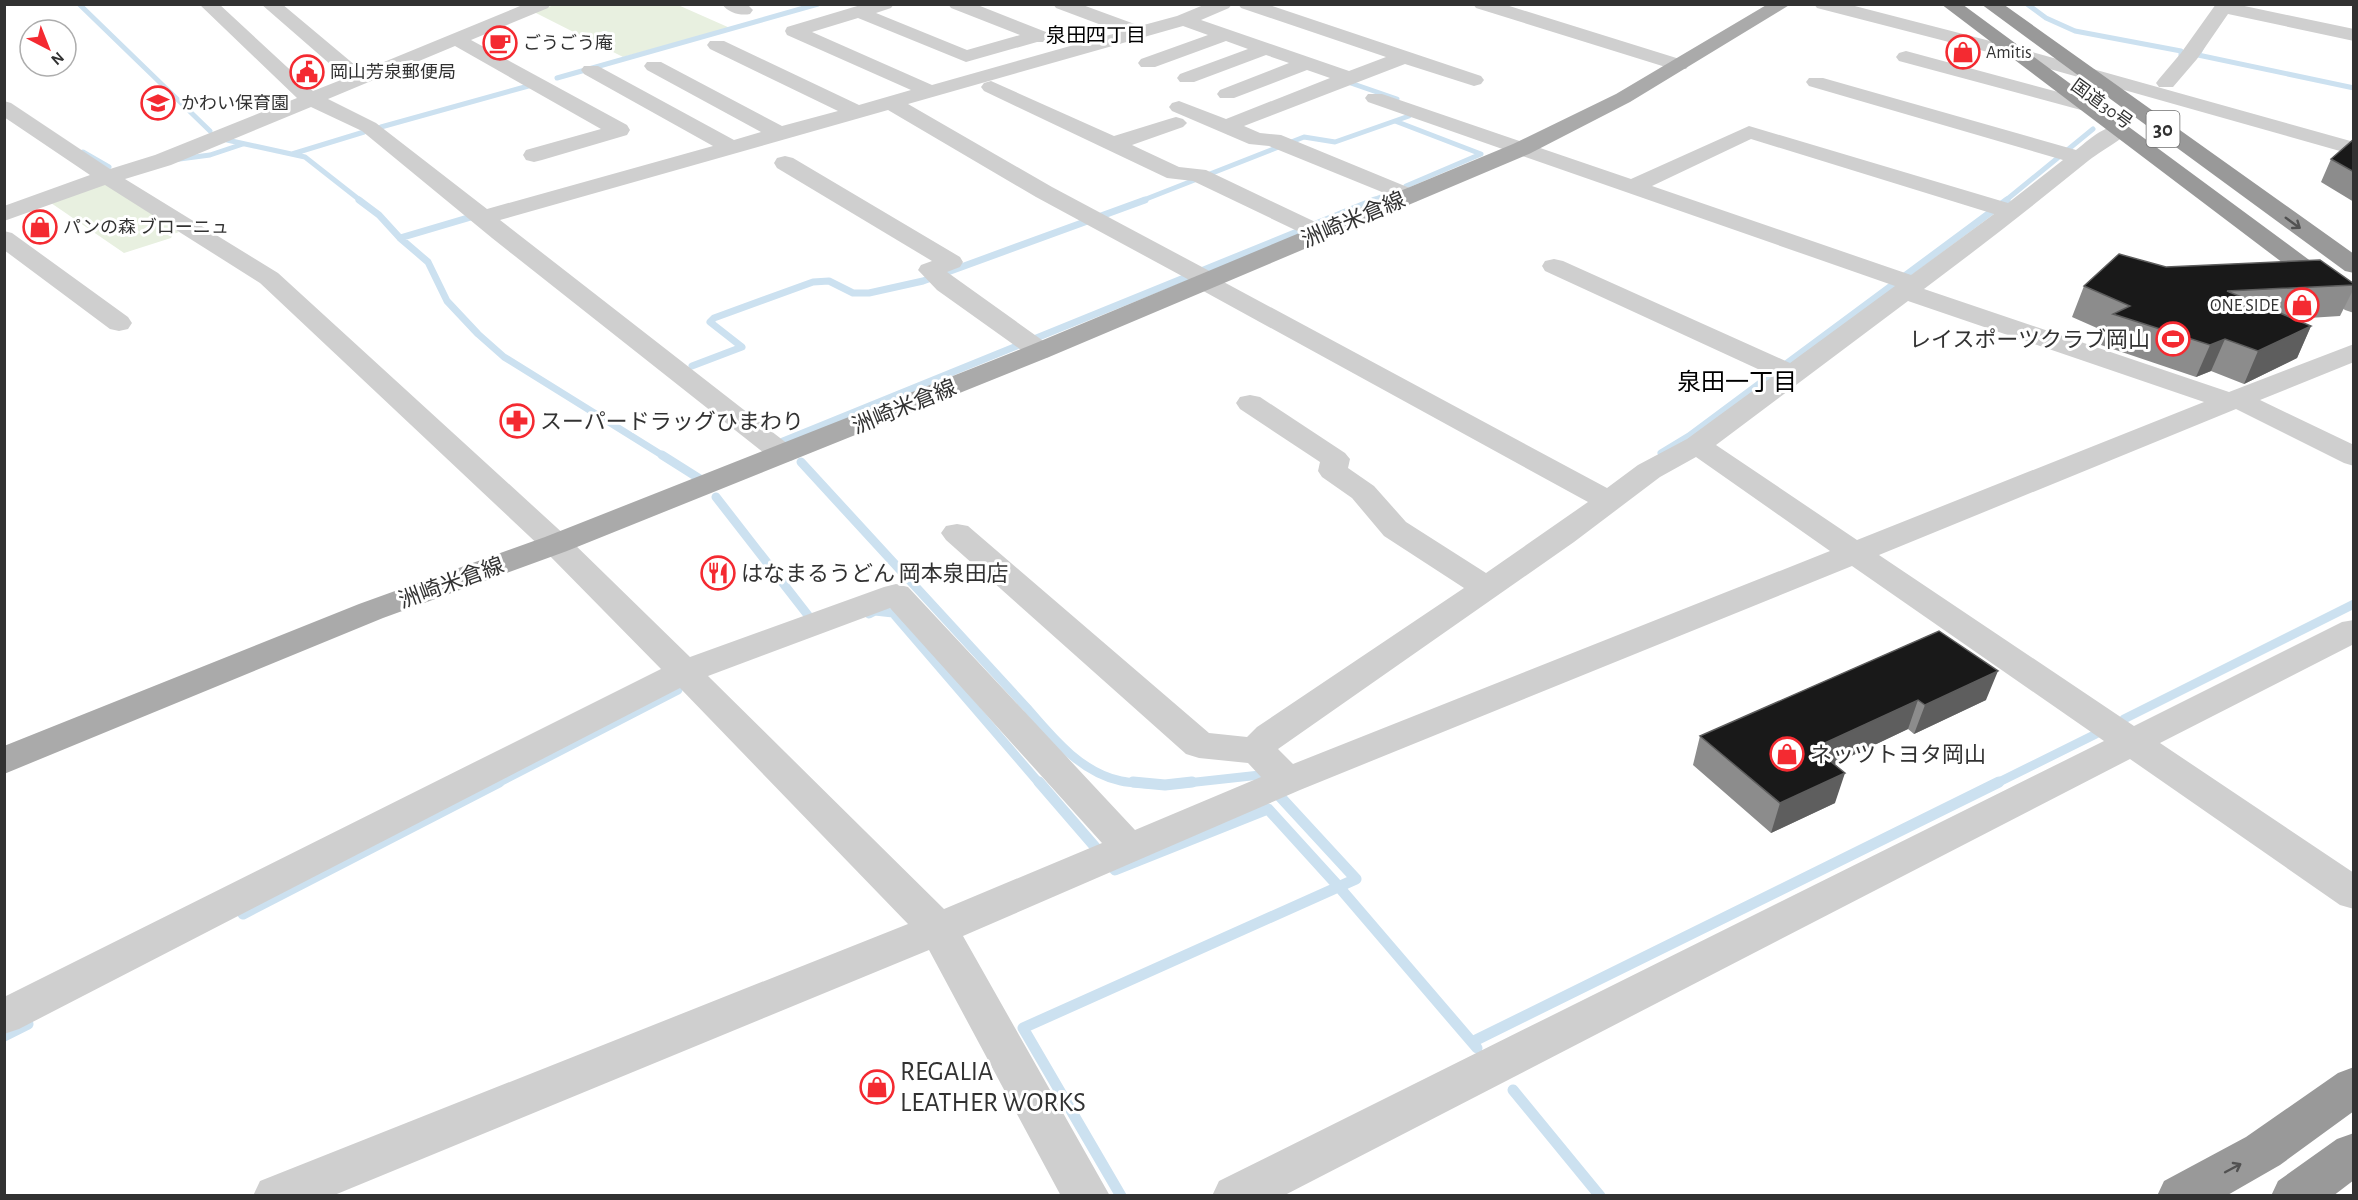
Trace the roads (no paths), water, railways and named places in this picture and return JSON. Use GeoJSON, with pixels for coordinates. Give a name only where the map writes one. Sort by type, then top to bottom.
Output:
{"type":"FeatureCollection","features":[{"type":"Feature","properties":{"kind":"highway"},"geometry":{"type":"LineString","coordinates":[[1950,4],[1970,13],[2081,104],[2097,136],[2354,305]]}},
{"type":"Feature","properties":{"kind":"highway","name":"国道30号"},"geometry":{"type":"LineString","coordinates":[[1990,4],[2348,256]]}},
{"type":"Feature","properties":{"kind":"highway"},"geometry":{"type":"LineString","coordinates":[[2011,4],[2168,116],[2348,256]]}},
{"type":"Feature","properties":{"kind":"highway","name":"国道30号"},"geometry":{"type":"LineString","coordinates":[[1970,13],[2354,289]]}},
{"type":"Feature","properties":{"kind":"highway"},"geometry":{"type":"LineString","coordinates":[[2181,1196],[2263,1151],[2354,1086]]}},
{"type":"Feature","properties":{"kind":"highway"},"geometry":{"type":"LineString","coordinates":[[2295,1196],[2353,1153]]}},
{"type":"Feature","properties":{"kind":"main road","name":"洲崎米倉線"},"geometry":{"type":"LineString","coordinates":[[4,761],[371,611],[556,544],[783,454],[1032,345],[1320,233],[1521,149],[1614,103],[1782,4]]}},
{"type":"Feature","properties":{"kind":"street"},"geometry":{"type":"LineString","coordinates":[[208,4],[309,98],[369,127],[500,233],[783,454]]}},
{"type":"Feature","properties":{"kind":"street"},"geometry":{"type":"LineString","coordinates":[[270,4],[358,78]]}},
{"type":"Feature","properties":{"kind":"street"},"geometry":{"type":"LineString","coordinates":[[4,214],[107,177],[163,160],[542,4]]}},
{"type":"Feature","properties":{"kind":"street"},"geometry":{"type":"LineString","coordinates":[[885,4],[794,31],[932,92]]}},
{"type":"Feature","properties":{"kind":"street"},"geometry":{"type":"LineString","coordinates":[[957,4],[1075,50]]}},
{"type":"Feature","properties":{"kind":"street"},"geometry":{"type":"LineString","coordinates":[[1062,4],[1139,22],[1177,21],[1223,4]]}},
{"type":"Feature","properties":{"kind":"street"},"geometry":{"type":"LineString","coordinates":[[1246,4],[1474,80]]}},
{"type":"Feature","properties":{"kind":"street"},"geometry":{"type":"LineString","coordinates":[[1482,4],[1679,65]]}},
{"type":"Feature","properties":{"kind":"street"},"geometry":{"type":"LineString","coordinates":[[1823,4],[2018,54],[2354,149]]}},
{"type":"Feature","properties":{"kind":"street"},"geometry":{"type":"LineString","coordinates":[[2159,85],[2228,8],[2354,35]]}},
{"type":"Feature","properties":{"kind":"street"},"geometry":{"type":"LineString","coordinates":[[859,12],[966,56],[1039,36]]}},
{"type":"Feature","properties":{"kind":"street"},"geometry":{"type":"LineString","coordinates":[[1910,27],[1958,28],[1969,25],[1970,13]]}},
{"type":"Feature","properties":{"kind":"street"},"geometry":{"type":"LineString","coordinates":[[1177,21],[1345,79]]}},
{"type":"Feature","properties":{"kind":"street"},"geometry":{"type":"LineString","coordinates":[[483,217],[728,145],[855,110],[932,92],[1075,50],[1139,22]]}},
{"type":"Feature","properties":{"kind":"street"},"geometry":{"type":"LineString","coordinates":[[1148,63],[1221,37]]}},
{"type":"Feature","properties":{"kind":"street"},"geometry":{"type":"LineString","coordinates":[[456,39],[619,130],[534,155]]}},
{"type":"Feature","properties":{"kind":"street"},"geometry":{"type":"LineString","coordinates":[[717,45],[855,110]]}},
{"type":"Feature","properties":{"kind":"street"},"geometry":{"type":"LineString","coordinates":[[1187,78],[1262,50]]}},
{"type":"Feature","properties":{"kind":"street"},"geometry":{"type":"LineString","coordinates":[[2018,54],[2102,68],[2354,139]]}},
{"type":"Feature","properties":{"kind":"street"},"geometry":{"type":"LineString","coordinates":[[1226,126],[1404,57]]}},
{"type":"Feature","properties":{"kind":"street"},"geometry":{"type":"LineString","coordinates":[[1906,57],[2081,104]]}},
{"type":"Feature","properties":{"kind":"street"},"geometry":{"type":"LineString","coordinates":[[1227,94],[1303,65]]}},
{"type":"Feature","properties":{"kind":"street"},"geometry":{"type":"LineString","coordinates":[[654,66],[776,132]]}},
{"type":"Feature","properties":{"kind":"street"},"geometry":{"type":"LineString","coordinates":[[591,70],[728,145]]}},
{"type":"Feature","properties":{"kind":"street"},"geometry":{"type":"LineString","coordinates":[[1868,77],[1924,92]]}},
{"type":"Feature","properties":{"kind":"street"},"geometry":{"type":"LineString","coordinates":[[1816,82],[2069,155]]}},
{"type":"Feature","properties":{"kind":"street"},"geometry":{"type":"LineString","coordinates":[[2159,85],[2354,129]]}},
{"type":"Feature","properties":{"kind":"street"},"geometry":{"type":"LineString","coordinates":[[992,87],[1175,173],[1200,176],[1320,233]]}},
{"type":"Feature","properties":{"kind":"street"},"geometry":{"type":"LineString","coordinates":[[1375,98],[1521,149],[1635,185],[1907,285],[2234,400],[2354,457]]}},
{"type":"Feature","properties":{"kind":"street"},"geometry":{"type":"LineString","coordinates":[[891,103],[1095,219],[1601,497]]}},
{"type":"Feature","properties":{"kind":"street"},"geometry":{"type":"LineString","coordinates":[[4,107],[107,177],[269,278],[556,544],[684,672],[938,928],[1086,1196]]}},
{"type":"Feature","properties":{"kind":"street"},"geometry":{"type":"LineString","coordinates":[[2168,116],[2181,110],[2198,110],[2241,118]]}},
{"type":"Feature","properties":{"kind":"street"},"geometry":{"type":"LineString","coordinates":[[1113,144],[1178,115],[1226,126],[1257,139],[1273,140],[1409,196]]}},
{"type":"Feature","properties":{"kind":"street"},"geometry":{"type":"LineString","coordinates":[[1635,185],[1749,132],[2003,209]]}},
{"type":"Feature","properties":{"kind":"street"},"geometry":{"type":"LineString","coordinates":[[957,533],[1199,745],[1247,751],[1262,743],[1478,583],[1601,497],[1696,445],[1784,370],[1907,285],[2069,155],[2097,136]]}},
{"type":"Feature","properties":{"kind":"street"},"geometry":{"type":"LineString","coordinates":[[785,163],[951,262],[930,270],[1032,345]]}},
{"type":"Feature","properties":{"kind":"street"},"geometry":{"type":"LineString","coordinates":[[4,238],[119,323]]}},
{"type":"Feature","properties":{"kind":"street"},"geometry":{"type":"LineString","coordinates":[[1554,266],[1784,370]]}},
{"type":"Feature","properties":{"kind":"street"},"geometry":{"type":"LineString","coordinates":[[277,1196],[938,928],[1276,786],[1854,551],[2354,352]]}},
{"type":"Feature","properties":{"kind":"street"},"geometry":{"type":"LineString","coordinates":[[1250,403],[1335,459],[1333,471],[1363,492],[1395,529],[1478,583]]}},
{"type":"Feature","properties":{"kind":"street"},"geometry":{"type":"LineString","coordinates":[[1696,445],[2354,894]]}},
{"type":"Feature","properties":{"kind":"street"},"geometry":{"type":"LineString","coordinates":[[4,1017],[684,672],[896,594],[1113,856]]}},
{"type":"Feature","properties":{"kind":"street"},"geometry":{"type":"LineString","coordinates":[[1236,1196],[2354,630]]}},
{"type":"Feature","properties":{"kind":"street"},"geometry":{"type":"LineString","coordinates":[[1247,751],[1276,786]]}},
{"type":"Feature","properties":{"kind":"waterway"},"geometry":{"type":"LineString","coordinates":[[79,4],[210,131]]}},
{"type":"Feature","properties":{"kind":"waterway"},"geometry":{"type":"LineString","coordinates":[[557,78],[818,4]]}},
{"type":"Feature","properties":{"kind":"waterway"},"geometry":{"type":"LineString","coordinates":[[2027,4],[2046,18],[2075,31],[2181,51],[2181,58],[2177,63]]}},
{"type":"Feature","properties":{"kind":"waterway"},"geometry":{"type":"LineString","coordinates":[[2202,47],[2198,55],[2354,88]]}},
{"type":"Feature","properties":{"kind":"waterway"},"geometry":{"type":"LineString","coordinates":[[1342,80],[1397,99]]}},
{"type":"Feature","properties":{"kind":"waterway"},"geometry":{"type":"LineString","coordinates":[[381,127],[532,85]]}},
{"type":"Feature","properties":{"kind":"waterway"},"geometry":{"type":"LineString","coordinates":[[1141,201],[1304,137],[1335,142],[1409,116]]}},
{"type":"Feature","properties":{"kind":"waterway"},"geometry":{"type":"LineString","coordinates":[[1395,121],[1481,154],[1406,186]]}},
{"type":"Feature","properties":{"kind":"waterway"},"geometry":{"type":"LineString","coordinates":[[2005,201],[2093,129]]}},
{"type":"Feature","properties":{"kind":"waterway"},"geometry":{"type":"LineString","coordinates":[[292,154],[364,132]]}},
{"type":"Feature","properties":{"kind":"waterway"},"geometry":{"type":"LineString","coordinates":[[227,140],[305,157],[361,201]]}},
{"type":"Feature","properties":{"kind":"waterway"},"geometry":{"type":"LineString","coordinates":[[172,160],[210,155],[243,144]]}},
{"type":"Feature","properties":{"kind":"waterway"},"geometry":{"type":"LineString","coordinates":[[83,152],[109,167]]}},
{"type":"Feature","properties":{"kind":"waterway"},"geometry":{"type":"LineString","coordinates":[[1371,201],[1388,194]]}},
{"type":"Feature","properties":{"kind":"waterway"},"geometry":{"type":"LineString","coordinates":[[359,200],[379,215],[400,238]]}},
{"type":"Feature","properties":{"kind":"waterway"},"geometry":{"type":"LineString","coordinates":[[692,366],[742,347],[710,322],[714,318],[813,282],[829,281],[853,293],[869,293],[923,281],[1145,200]]}},
{"type":"Feature","properties":{"kind":"waterway"},"geometry":{"type":"LineString","coordinates":[[1316,224],[1375,200]]}},
{"type":"Feature","properties":{"kind":"waterway"},"geometry":{"type":"LineString","coordinates":[[1661,453],[1689,436],[2007,200]]}},
{"type":"Feature","properties":{"kind":"waterway"},"geometry":{"type":"LineString","coordinates":[[400,238],[471,217]]}},
{"type":"Feature","properties":{"kind":"waterway"},"geometry":{"type":"LineString","coordinates":[[784,443],[783,441],[1302,230]]}},
{"type":"Feature","properties":{"kind":"waterway"},"geometry":{"type":"LineString","coordinates":[[400,238],[428,262],[447,301],[478,334],[504,357],[665,457]]}},
{"type":"Feature","properties":{"kind":"waterway"},"geometry":{"type":"LineString","coordinates":[[662,455],[700,479]]}},
{"type":"Feature","properties":{"kind":"waterway"},"geometry":{"type":"LineString","coordinates":[[801,462],[1068,752],[1080,762],[1107,777],[1124,782],[1149,784]]}},
{"type":"Feature","properties":{"kind":"waterway"},"geometry":{"type":"LineString","coordinates":[[716,497],[814,623]]}},
{"type":"Feature","properties":{"kind":"waterway"},"geometry":{"type":"LineString","coordinates":[[2124,719],[2354,604]]}},
{"type":"Feature","properties":{"kind":"waterway"},"geometry":{"type":"LineString","coordinates":[[869,614],[875,611],[893,613],[1040,784]]}},
{"type":"Feature","properties":{"kind":"waterway"},"geometry":{"type":"LineString","coordinates":[[496,784],[678,690]]}},
{"type":"Feature","properties":{"kind":"waterway"},"geometry":{"type":"LineString","coordinates":[[1995,784],[2096,734]]}},
{"type":"Feature","properties":{"kind":"waterway"},"geometry":{"type":"LineString","coordinates":[[1178,784],[1260,775]]}},
{"type":"Feature","properties":{"kind":"waterway"},"geometry":{"type":"LineString","coordinates":[[243,914],[499,782]]}},
{"type":"Feature","properties":{"kind":"waterway"},"geometry":{"type":"LineString","coordinates":[[1039,782],[1115,870],[1268,809],[1339,887]]}},
{"type":"Feature","properties":{"kind":"waterway"},"geometry":{"type":"LineString","coordinates":[[1133,782],[1165,785],[1192,782]]}},
{"type":"Feature","properties":{"kind":"waterway"},"geometry":{"type":"LineString","coordinates":[[1472,1042],[1999,782]]}},
{"type":"Feature","properties":{"kind":"waterway"},"geometry":{"type":"LineString","coordinates":[[1273,789],[1356,879],[1339,887]]}},
{"type":"Feature","properties":{"kind":"waterway"},"geometry":{"type":"LineString","coordinates":[[1121,1196],[1023,1028],[1339,887]]}},
{"type":"Feature","properties":{"kind":"waterway"},"geometry":{"type":"LineString","coordinates":[[1339,887],[1477,1048]]}},
{"type":"Feature","properties":{"kind":"waterway"},"geometry":{"type":"LineString","coordinates":[[4,1036],[28,1024]]}},
{"type":"Feature","properties":{"kind":"waterway"},"geometry":{"type":"LineString","coordinates":[[1513,1090],[1600,1196]]}},
{"type":"Feature","properties":{"kind":"place","name":"ごうごう庵"},"geometry":{"type":"Point","coordinates":[500,43]}},
{"type":"Feature","properties":{"kind":"place","name":"Amitis"},"geometry":{"type":"Point","coordinates":[1963,52]}},
{"type":"Feature","properties":{"kind":"place","name":"岡山芳泉郵便局"},"geometry":{"type":"Point","coordinates":[307,72]}},
{"type":"Feature","properties":{"kind":"place","name":"かわい保育園"},"geometry":{"type":"Point","coordinates":[158,103]}},
{"type":"Feature","properties":{"kind":"place","name":"パンの森 ブローニュ"},"geometry":{"type":"Point","coordinates":[40,227]}},
{"type":"Feature","properties":{"kind":"place","name":"ONE SIDE"},"geometry":{"type":"Point","coordinates":[2302,305]}},
{"type":"Feature","properties":{"kind":"place","name":"レイスポーツクラブ岡山"},"geometry":{"type":"Point","coordinates":[2173,339]}},
{"type":"Feature","properties":{"kind":"place","name":"スーパードラッグひまわり"},"geometry":{"type":"Point","coordinates":[517,421]}},
{"type":"Feature","properties":{"kind":"place","name":"はなまるうどん 岡本泉田店"},"geometry":{"type":"Point","coordinates":[718,573]}},
{"type":"Feature","properties":{"kind":"place","name":"ネッツトヨタ岡山"},"geometry":{"type":"Point","coordinates":[1787,754]}},
{"type":"Feature","properties":{"kind":"place","name":"REGALIA LEATHER WORKS"},"geometry":{"type":"Point","coordinates":[877,1087]}},
{"type":"Feature","properties":{"kind":"district","name":"泉田四丁目"},"geometry":{"type":"Point","coordinates":[1096,35]}},
{"type":"Feature","properties":{"kind":"district","name":"泉田一丁目"},"geometry":{"type":"Point","coordinates":[1737,382]}}]}
